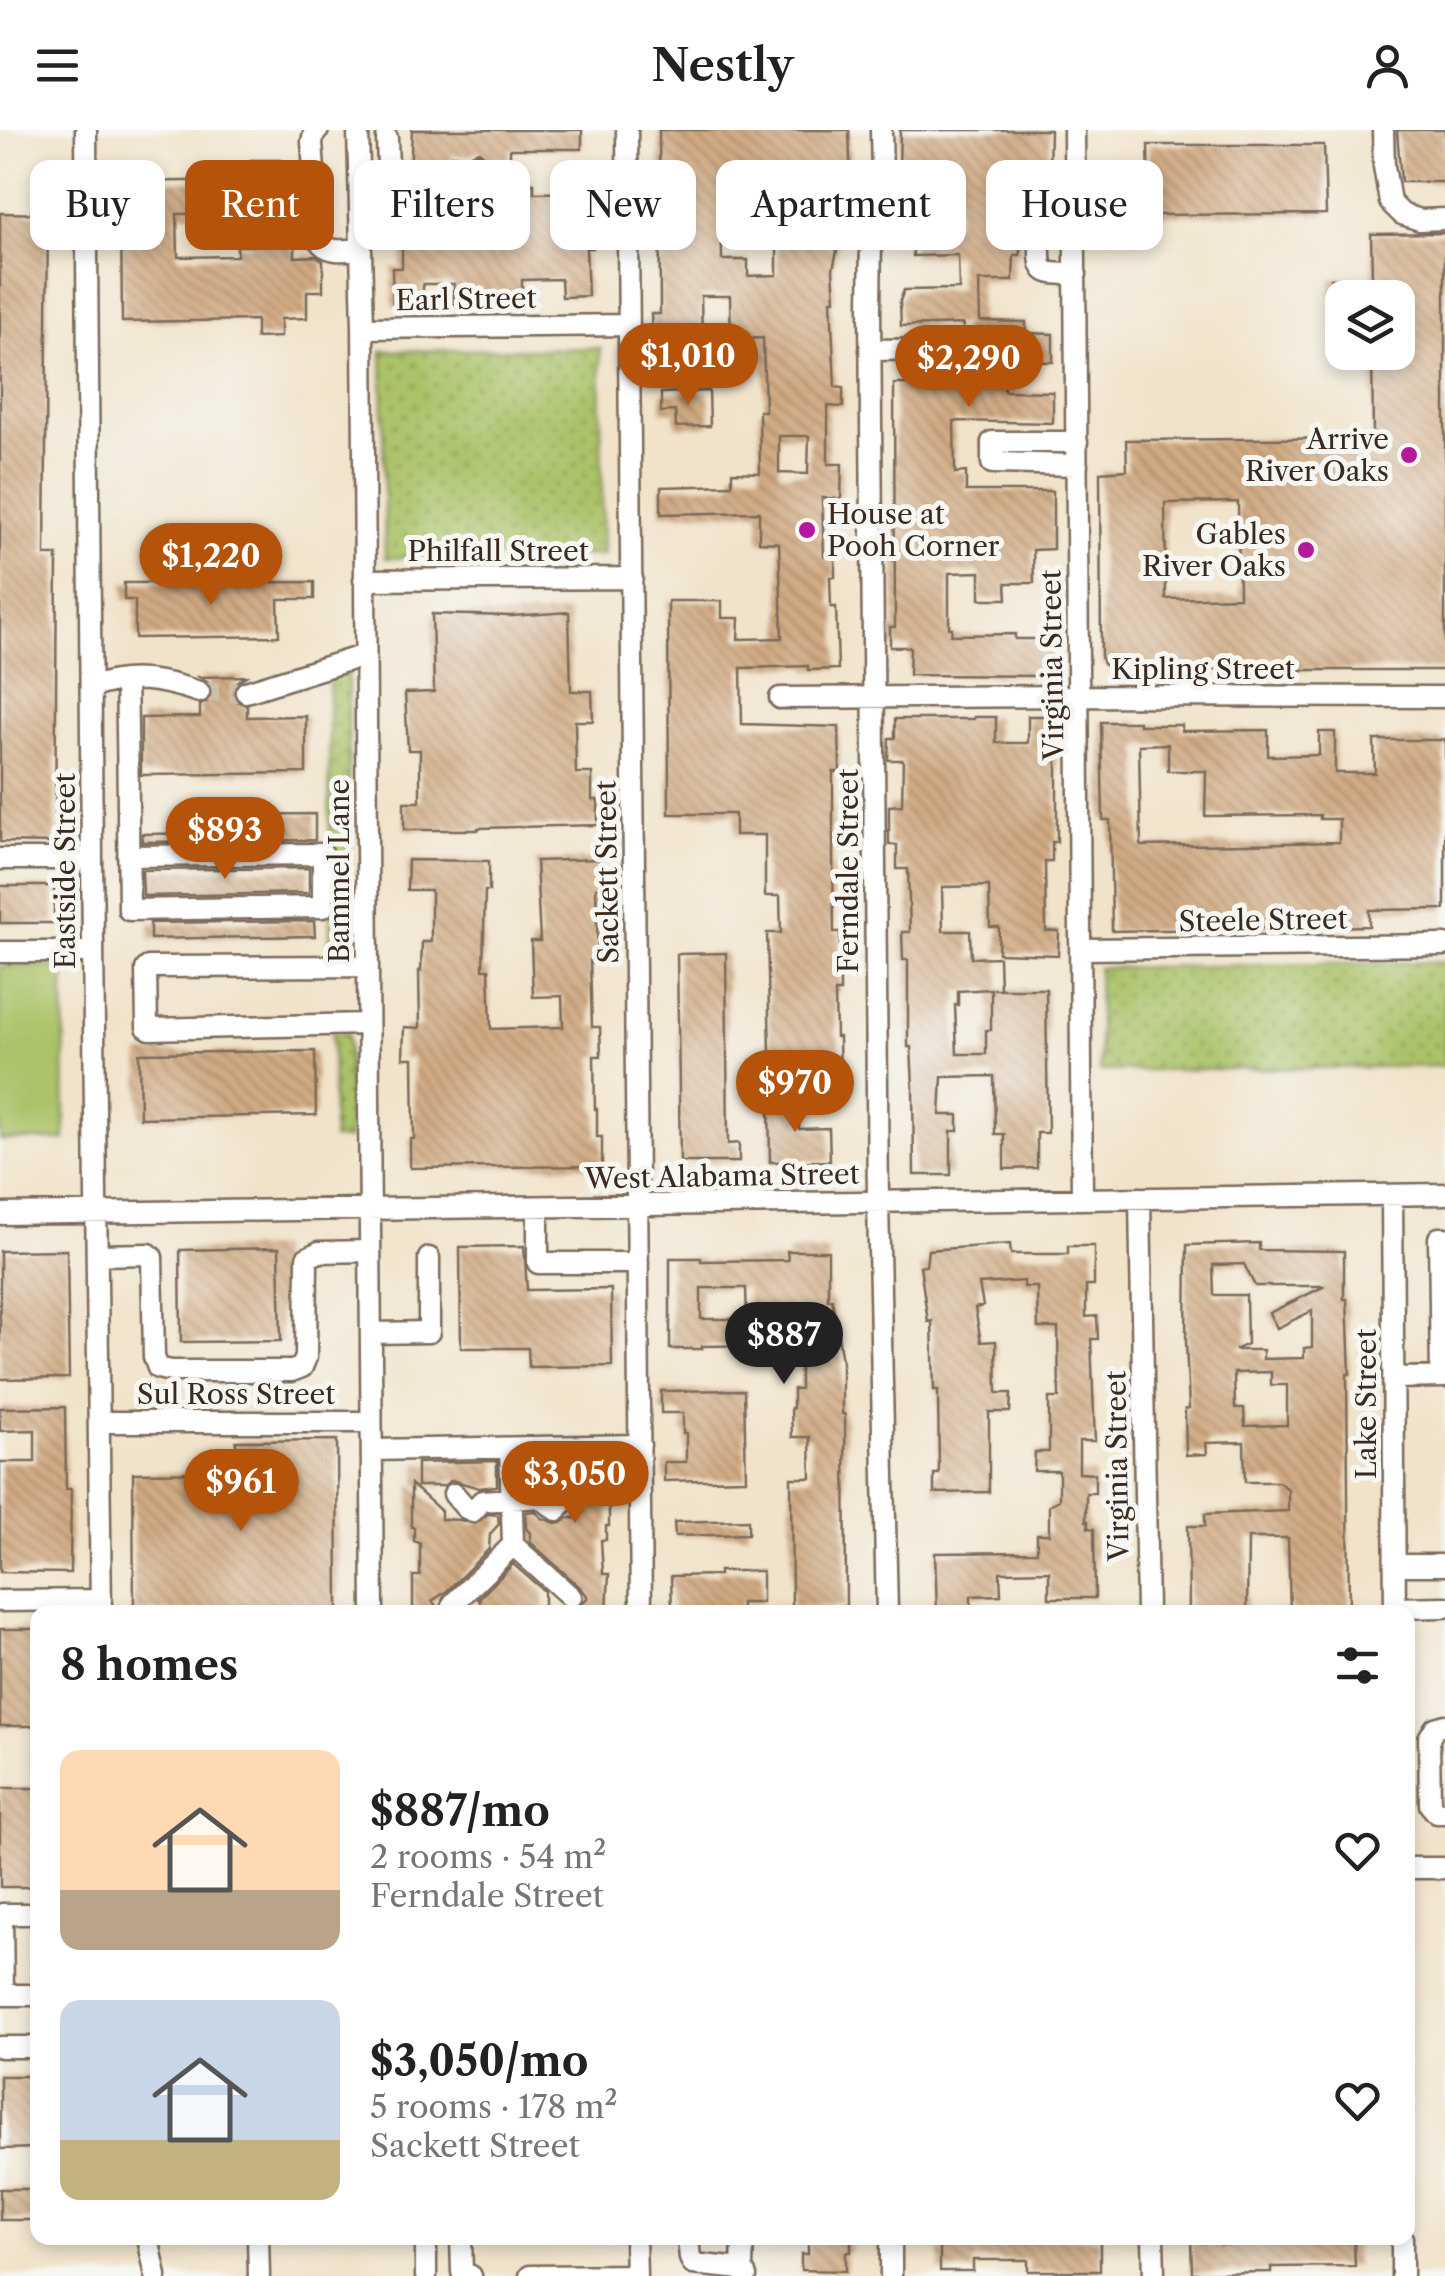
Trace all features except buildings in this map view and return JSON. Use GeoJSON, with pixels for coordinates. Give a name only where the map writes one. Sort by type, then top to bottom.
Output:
{"type":"FeatureCollection","features":[{"type":"Feature","properties":{"kind":"street","name":"Eastside Street"},"geometry":{"type":"LineString","coordinates":[[86,130],[101,1605]]}},
{"type":"Feature","properties":{"kind":"street"},"geometry":{"type":"LineString","coordinates":[[318,130],[312,142],[319,240],[331,250],[354,250]]}},
{"type":"Feature","properties":{"kind":"street","name":"Bammel Lane"},"geometry":{"type":"LineString","coordinates":[[358,130],[359,160]]}},
{"type":"Feature","properties":{"kind":"street","name":"Sackett Street"},"geometry":{"type":"LineString","coordinates":[[628,130],[641,1605]]}},
{"type":"Feature","properties":{"kind":"street","name":"Ferndale Street"},"geometry":{"type":"LineString","coordinates":[[882,130],[882,174],[871,238],[870,350],[878,1202],[887,1605]]}},
{"type":"Feature","properties":{"kind":"street","name":"Virginia Street"},"geometry":{"type":"LineString","coordinates":[[1074,130],[1082,1198]]}},
{"type":"Feature","properties":{"kind":"street"},"geometry":{"type":"LineString","coordinates":[[1383,130],[1390,202],[1402,214],[1420,220],[1445,219]]}},
{"type":"Feature","properties":{"kind":"street"},"geometry":{"type":"LineString","coordinates":[[388,138],[388,160]]}},
{"type":"Feature","properties":{"kind":"street","name":"Bammel Lane"},"geometry":{"type":"LineString","coordinates":[[361,250],[373,1605]]}},
{"type":"Feature","properties":{"kind":"street"},"geometry":{"type":"LineString","coordinates":[[1040,250],[1039,262],[1047,274],[1076,274]]}},
{"type":"Feature","properties":{"kind":"street","name":"Earl Street"},"geometry":{"type":"LineString","coordinates":[[363,328],[629,325]]}},
{"type":"Feature","properties":{"kind":"street"},"geometry":{"type":"LineString","coordinates":[[870,350],[955,349]]}},
{"type":"Feature","properties":{"kind":"street"},"geometry":{"type":"LineString","coordinates":[[1078,442],[992,442],[992,463],[1078,465]]}},
{"type":"Feature","properties":{"kind":"street","name":"Philfall Street"},"geometry":{"type":"LineString","coordinates":[[364,580],[632,578]]}},
{"type":"Feature","properties":{"kind":"street"},"geometry":{"type":"LineString","coordinates":[[246,692],[365,655]]}},
{"type":"Feature","properties":{"kind":"street"},"geometry":{"type":"LineString","coordinates":[[92,688],[112,680],[153,679],[200,692]]}},
{"type":"Feature","properties":{"kind":"street"},"geometry":{"type":"LineString","coordinates":[[126,680],[128,856],[129,910],[323,907],[323,854],[128,856]]}},
{"type":"Feature","properties":{"kind":"street","name":"Kipling Street"},"geometry":{"type":"LineString","coordinates":[[780,698],[1445,697]]}},
{"type":"Feature","properties":{"kind":"street"},"geometry":{"type":"LineString","coordinates":[[0,859],[92,859]]}},
{"type":"Feature","properties":{"kind":"street","name":"Steele Street"},"geometry":{"type":"LineString","coordinates":[[1082,949],[1445,946]]}},
{"type":"Feature","properties":{"kind":"street"},"geometry":{"type":"LineString","coordinates":[[0,952],[93,952]]}},
{"type":"Feature","properties":{"kind":"street"},"geometry":{"type":"LineString","coordinates":[[368,966],[146,969],[150,1029],[368,1024]]}},
{"type":"Feature","properties":{"kind":"street","name":"West Alabama Street"},"geometry":{"type":"LineString","coordinates":[[0,1214],[1445,1194]]}},
{"type":"Feature","properties":{"kind":"street","name":"Lake Street"},"geometry":{"type":"LineString","coordinates":[[1392,1195],[1395,1605]]}},
{"type":"Feature","properties":{"kind":"street","name":"Virginia Street"},"geometry":{"type":"LineString","coordinates":[[1140,1198],[1147,1605]]}},
{"type":"Feature","properties":{"kind":"street"},"geometry":{"type":"LineString","coordinates":[[538,1206],[538,1263],[638,1263]]}},
{"type":"Feature","properties":{"kind":"street"},"geometry":{"type":"LineString","coordinates":[[1394,1378],[1443,1377],[1438,1238],[1445,1238]]}},
{"type":"Feature","properties":{"kind":"street"},"geometry":{"type":"LineString","coordinates":[[98,1255],[152,1257],[154,1358],[158,1368],[241,1371],[302,1367],[306,1357],[307,1258],[319,1252],[370,1251]]}},
{"type":"Feature","properties":{"kind":"street"},"geometry":{"type":"LineString","coordinates":[[372,1333],[429,1332],[429,1258]]}},
{"type":"Feature","properties":{"kind":"street","name":"Sul Ross Street"},"geometry":{"type":"LineString","coordinates":[[100,1422],[372,1422]]}},
{"type":"Feature","properties":{"kind":"street"},"geometry":{"type":"LineString","coordinates":[[372,1450],[640,1446]]}},
{"type":"Feature","properties":{"kind":"street"},"geometry":{"type":"LineString","coordinates":[[452,1604],[512,1545],[510,1448]]}},
{"type":"Feature","properties":{"kind":"street"},"geometry":{"type":"LineString","coordinates":[[454,1494],[473,1511],[482,1500],[540,1498],[556,1510],[568,1495]]}},
{"type":"Feature","properties":{"kind":"street"},"geometry":{"type":"LineString","coordinates":[[512,1545],[571,1598]]}},
{"type":"Feature","properties":{"kind":"street"},"geometry":{"type":"LineString","coordinates":[[1395,1565],[1445,1565]]}},
{"type":"Feature","properties":{"kind":"street"},"geometry":{"type":"LineString","coordinates":[[0,1601],[81,1605]]}},
{"type":"Feature","properties":{"kind":"street"},"geometry":{"type":"LineString","coordinates":[[1415,1609],[1445,1607]]}},
{"type":"Feature","properties":{"kind":"street"},"geometry":{"type":"LineString","coordinates":[[1445,1725],[1435,1728],[1429,1738],[1430,1806],[1445,1814]]}},
{"type":"Feature","properties":{"kind":"street"},"geometry":{"type":"LineString","coordinates":[[1415,1868],[1445,1868]]}},
{"type":"Feature","properties":{"kind":"street"},"geometry":{"type":"LineString","coordinates":[[30,1914],[2,1914],[3,1995],[30,1994]]}},
{"type":"Feature","properties":{"kind":"street"},"geometry":{"type":"LineString","coordinates":[[0,2047],[30,2047]]}},
{"type":"Feature","properties":{"kind":"street"},"geometry":{"type":"LineString","coordinates":[[149,2245],[156,2276]]}},
{"type":"Feature","properties":{"kind":"street"},"geometry":{"type":"LineString","coordinates":[[258,2245],[259,2276]]}},
{"type":"Feature","properties":{"kind":"street"},"geometry":{"type":"LineString","coordinates":[[426,2245],[426,2276]]}},
{"type":"Feature","properties":{"kind":"street"},"geometry":{"type":"LineString","coordinates":[[461,2245],[462,2272],[470,2276]]}},
{"type":"Feature","properties":{"kind":"street"},"geometry":{"type":"LineString","coordinates":[[530,2276],[636,2276],[635,2245]]}},
{"type":"Feature","properties":{"kind":"street"},"geometry":{"type":"LineString","coordinates":[[689,2245],[692,2264],[744,2272],[742,2245]]}},
{"type":"Feature","properties":{"kind":"street"},"geometry":{"type":"LineString","coordinates":[[891,2245],[891,2276]]}},
{"type":"Feature","properties":{"kind":"street"},"geometry":{"type":"LineString","coordinates":[[1154,2245],[1154,2276]]}},
{"type":"Feature","properties":{"kind":"street"},"geometry":{"type":"LineString","coordinates":[[1402,2245],[1402,2276]]}},
{"type":"Feature","properties":{"kind":"green space"},"geometry":{"type":"Polygon","coordinates":[[[600,348],[603,555],[385,558],[382,351],[600,348]]]}},
{"type":"Feature","properties":{"kind":"green space"},"geometry":{"type":"Polygon","coordinates":[[[329,674],[348,674],[350,943],[330,943],[329,674]]]}},
{"type":"Feature","properties":{"kind":"green space"},"geometry":{"type":"Polygon","coordinates":[[[1445,962],[1445,1066],[1100,1071],[1098,968],[1445,962]]]}},
{"type":"Feature","properties":{"kind":"green space"},"geometry":{"type":"Polygon","coordinates":[[[0,966],[64,966],[65,1140],[0,1140],[0,966]]]}},
{"type":"Feature","properties":{"kind":"green space"},"geometry":{"type":"Polygon","coordinates":[[[332,1033],[348,1033],[349,1139],[333,1139],[332,1033]]]}},
{"type":"Feature","properties":{"kind":"tunnel"},"geometry":{"type":"LineString","coordinates":[[199,692],[246,692]]}},
{"type":"Feature","properties":{"kind":"place","name":"Arrive River Oaks"},"geometry":{"type":"Point","coordinates":[1409,455]}},
{"type":"Feature","properties":{"kind":"place","name":"House at Pooh Corner"},"geometry":{"type":"Point","coordinates":[807,530]}},
{"type":"Feature","properties":{"kind":"place","name":"Gables River Oaks"},"geometry":{"type":"Point","coordinates":[1306,550]}}]}
